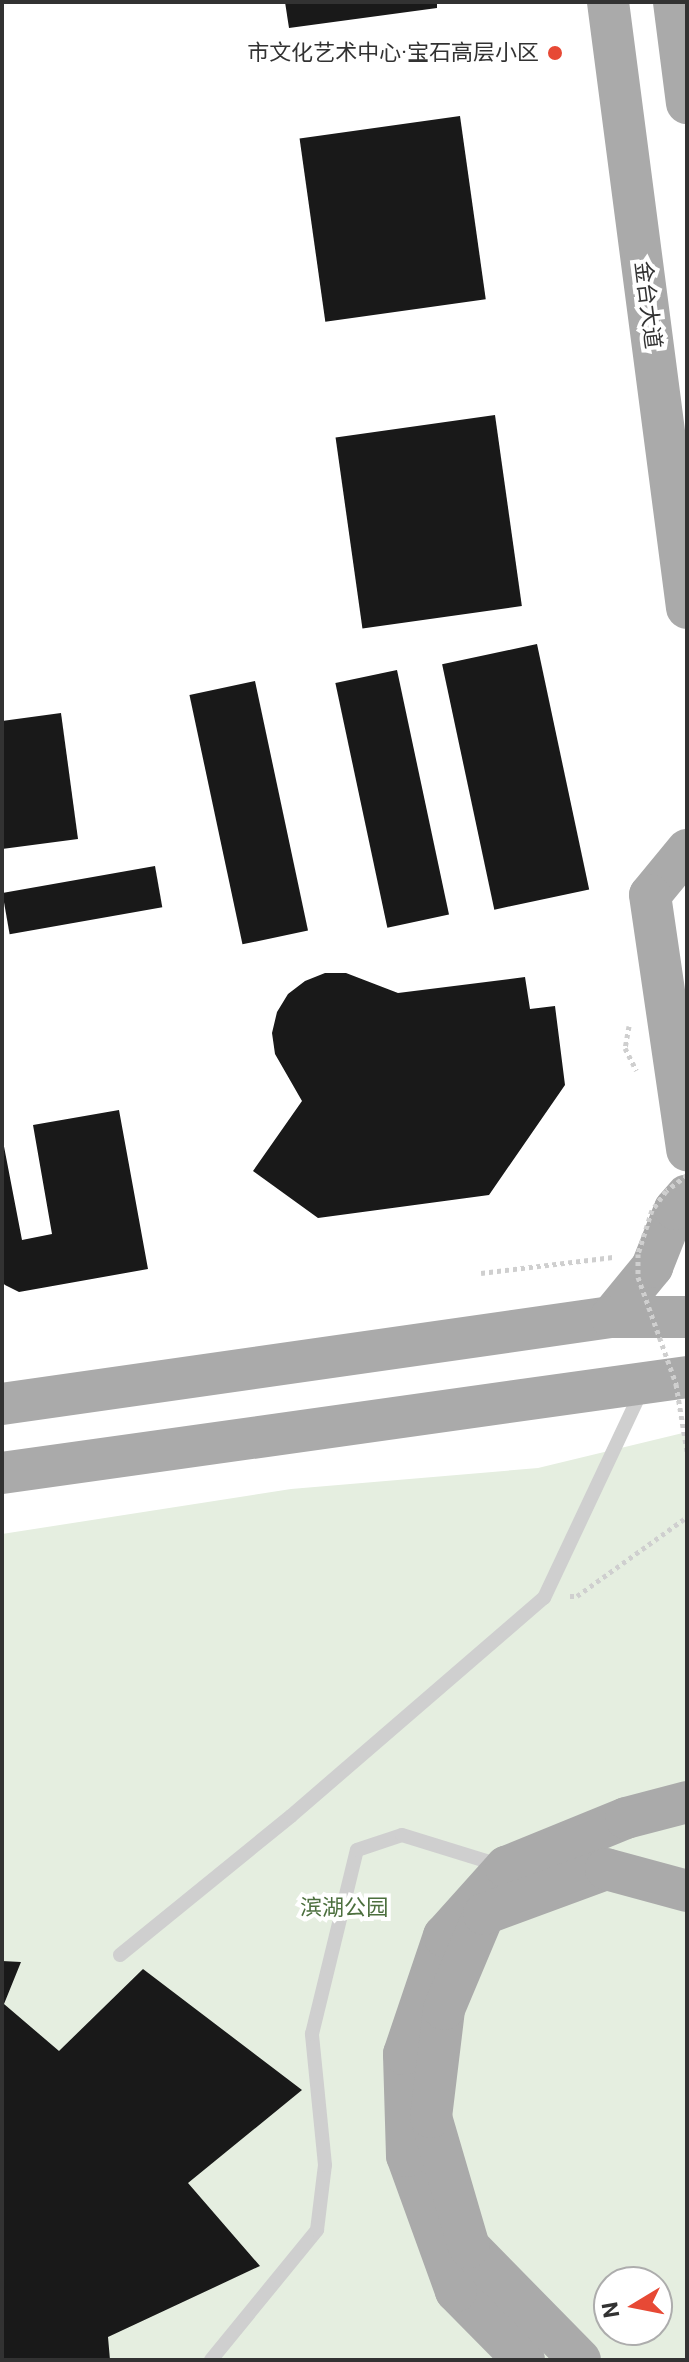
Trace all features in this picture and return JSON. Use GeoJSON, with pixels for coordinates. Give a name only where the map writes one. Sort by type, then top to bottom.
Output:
{"type":"FeatureCollection","features":[{"type":"Feature","properties":{"kind":"main road","name":"金台大道"},"geometry":{"type":"LineString","coordinates":[[608,2],[687,608]]}},
{"type":"Feature","properties":{"kind":"main road"},"geometry":{"type":"LineString","coordinates":[[674,2],[687,103]]}},
{"type":"Feature","properties":{"kind":"main road"},"geometry":{"type":"LineString","coordinates":[[687,850],[650,895],[687,1150]]}},
{"type":"Feature","properties":{"kind":"main road"},"geometry":{"type":"LineString","coordinates":[[611,1317],[652,1267],[675,1209],[687,1195]]}},
{"type":"Feature","properties":{"kind":"main road"},"geometry":{"type":"LineString","coordinates":[[2,1404],[611,1317],[687,1317]]}},
{"type":"Feature","properties":{"kind":"main road"},"geometry":{"type":"LineString","coordinates":[[2,1473],[687,1377]]}},
{"type":"Feature","properties":{"kind":"main road"},"geometry":{"type":"LineString","coordinates":[[524,2360],[456,2291],[407,2156],[404,2054],[444,1936],[506,1867],[626,1818],[687,1802]]}},
{"type":"Feature","properties":{"kind":"main road"},"geometry":{"type":"LineString","coordinates":[[580,2360],[469,2247],[431,2117],[444,2009],[484,1914],[606,1869],[687,1891]]}},
{"type":"Feature","properties":{"kind":"lane"},"geometry":{"type":"LineString","coordinates":[[120,1955],[291,1816],[544,1598],[646,1383]]}},
{"type":"Feature","properties":{"kind":"lane"},"geometry":{"type":"LineString","coordinates":[[211,2360],[317,2230],[325,2165],[312,2034],[357,1850],[402,1835],[506,1867]]}},
{"type":"Feature","properties":{"kind":"path"},"geometry":{"type":"LineString","coordinates":[[687,1175],[666,1191],[652,1210],[638,1254],[638,1277],[676,1384],[687,1451]]}},
{"type":"Feature","properties":{"kind":"path"},"geometry":{"type":"LineString","coordinates":[[481,1273],[638,1254]]}},
{"type":"Feature","properties":{"kind":"path"},"geometry":{"type":"LineString","coordinates":[[544,1598],[577,1596],[687,1517]]}},
{"type":"Feature","properties":{"kind":"green space","name":"滨湖公园"},"geometry":{"type":"Polygon","coordinates":[[[687,1432],[687,2360],[2,2360],[2,1534],[291,1489],[538,1468],[687,1432]]]}},
{"type":"Feature","properties":{"kind":"building"},"geometry":{"type":"Polygon","coordinates":[[[285,2],[437,2],[437,8],[289,28],[285,2]]]}},
{"type":"Feature","properties":{"kind":"building"},"geometry":{"type":"Polygon","coordinates":[[[460,116],[486,299],[325,322],[300,139],[460,116]]]}},
{"type":"Feature","properties":{"kind":"building"},"geometry":{"type":"Polygon","coordinates":[[[495,415],[522,606],[362,629],[336,437],[495,415]]]}},
{"type":"Feature","properties":{"kind":"building"},"geometry":{"type":"Polygon","coordinates":[[[537,644],[589,890],[494,910],[442,664],[537,644]]]}},
{"type":"Feature","properties":{"kind":"building"},"geometry":{"type":"Polygon","coordinates":[[[397,670],[449,915],[387,928],[335,683],[397,670]]]}},
{"type":"Feature","properties":{"kind":"building"},"geometry":{"type":"Polygon","coordinates":[[[255,681],[308,930],[242,944],[189,695],[255,681]]]}},
{"type":"Feature","properties":{"kind":"building"},"geometry":{"type":"Polygon","coordinates":[[[61,713],[78,839],[2,849],[2,721],[61,713]]]}},
{"type":"Feature","properties":{"kind":"building"},"geometry":{"type":"Polygon","coordinates":[[[155,866],[162,907],[10,934],[2,893],[155,866]]]}},
{"type":"Feature","properties":{"kind":"building"},"geometry":{"type":"Polygon","coordinates":[[[325,973],[346,973],[398,993],[525,977],[530,1009],[555,1006],[565,1085],[489,1195],[318,1218],[253,1171],[302,1101],[275,1054],[272,1033],[277,1012],[288,994],[305,981],[325,973]]]}},
{"type":"Feature","properties":{"kind":"building"},"geometry":{"type":"Polygon","coordinates":[[[119,1110],[148,1269],[19,1292],[5,1285],[2,1282],[2,1136],[22,1240],[52,1234],[33,1125],[119,1110]]]}},
{"type":"Feature","properties":{"kind":"building"},"geometry":{"type":"Polygon","coordinates":[[[2,1961],[21,1962],[4,2004],[59,2051],[143,1969],[302,2090],[188,2183],[260,2266],[108,2337],[110,2360],[2,2360],[2,1961]]]}},
{"type":"Feature","properties":{"kind":"place","name":"市文化艺术中心·宝石高层小区"},"geometry":{"type":"Point","coordinates":[555,53]}}]}
